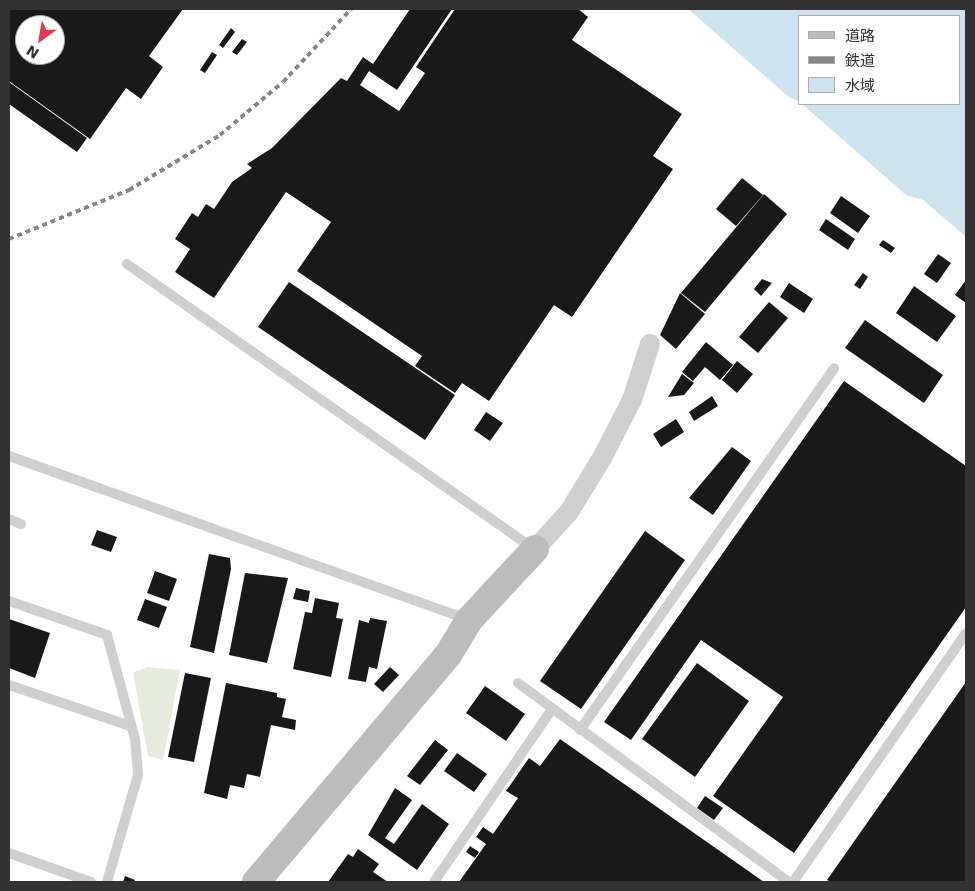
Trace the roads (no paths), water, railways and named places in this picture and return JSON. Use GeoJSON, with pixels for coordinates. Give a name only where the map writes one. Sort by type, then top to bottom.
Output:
{"type":"FeatureCollection","features":[{"type":"Feature","properties":{"kind":"street"},"geometry":{"type":"LineString","coordinates":[[256,882],[448,655],[469,620],[570,512],[602,458],[632,400],[650,344]]}},
{"type":"Feature","properties":{"kind":"lane"},"geometry":{"type":"LineString","coordinates":[[127,264],[535,549]]}},
{"type":"Feature","properties":{"kind":"lane"},"geometry":{"type":"LineString","coordinates":[[580,730],[834,368]]}},
{"type":"Feature","properties":{"kind":"lane"},"geometry":{"type":"LineString","coordinates":[[9,456],[469,620]]}},
{"type":"Feature","properties":{"kind":"lane"},"geometry":{"type":"LineString","coordinates":[[9,519],[21,524]]}},
{"type":"Feature","properties":{"kind":"lane"},"geometry":{"type":"LineString","coordinates":[[9,601],[107,635],[130,726],[138,775],[107,882]]}},
{"type":"Feature","properties":{"kind":"lane"},"geometry":{"type":"LineString","coordinates":[[793,882],[966,633]]}},
{"type":"Feature","properties":{"kind":"lane"},"geometry":{"type":"LineString","coordinates":[[518,683],[552,710],[789,882]]}},
{"type":"Feature","properties":{"kind":"lane"},"geometry":{"type":"LineString","coordinates":[[9,685],[130,726]]}},
{"type":"Feature","properties":{"kind":"lane"},"geometry":{"type":"LineString","coordinates":[[434,882],[552,710]]}},
{"type":"Feature","properties":{"kind":"lane"},"geometry":{"type":"LineString","coordinates":[[9,853],[91,882]]}},
{"type":"Feature","properties":{"kind":"water"},"geometry":{"type":"Polygon","coordinates":[[[688,9],[966,9],[966,237],[923,200],[906,195],[803,105],[960,105],[960,15],[798,15],[798,101],[790,98],[688,9]]]}},
{"type":"Feature","properties":{"kind":"railway"},"geometry":{"type":"LineString","coordinates":[[9,239],[129,190],[220,135],[283,82],[351,9]]}}]}
